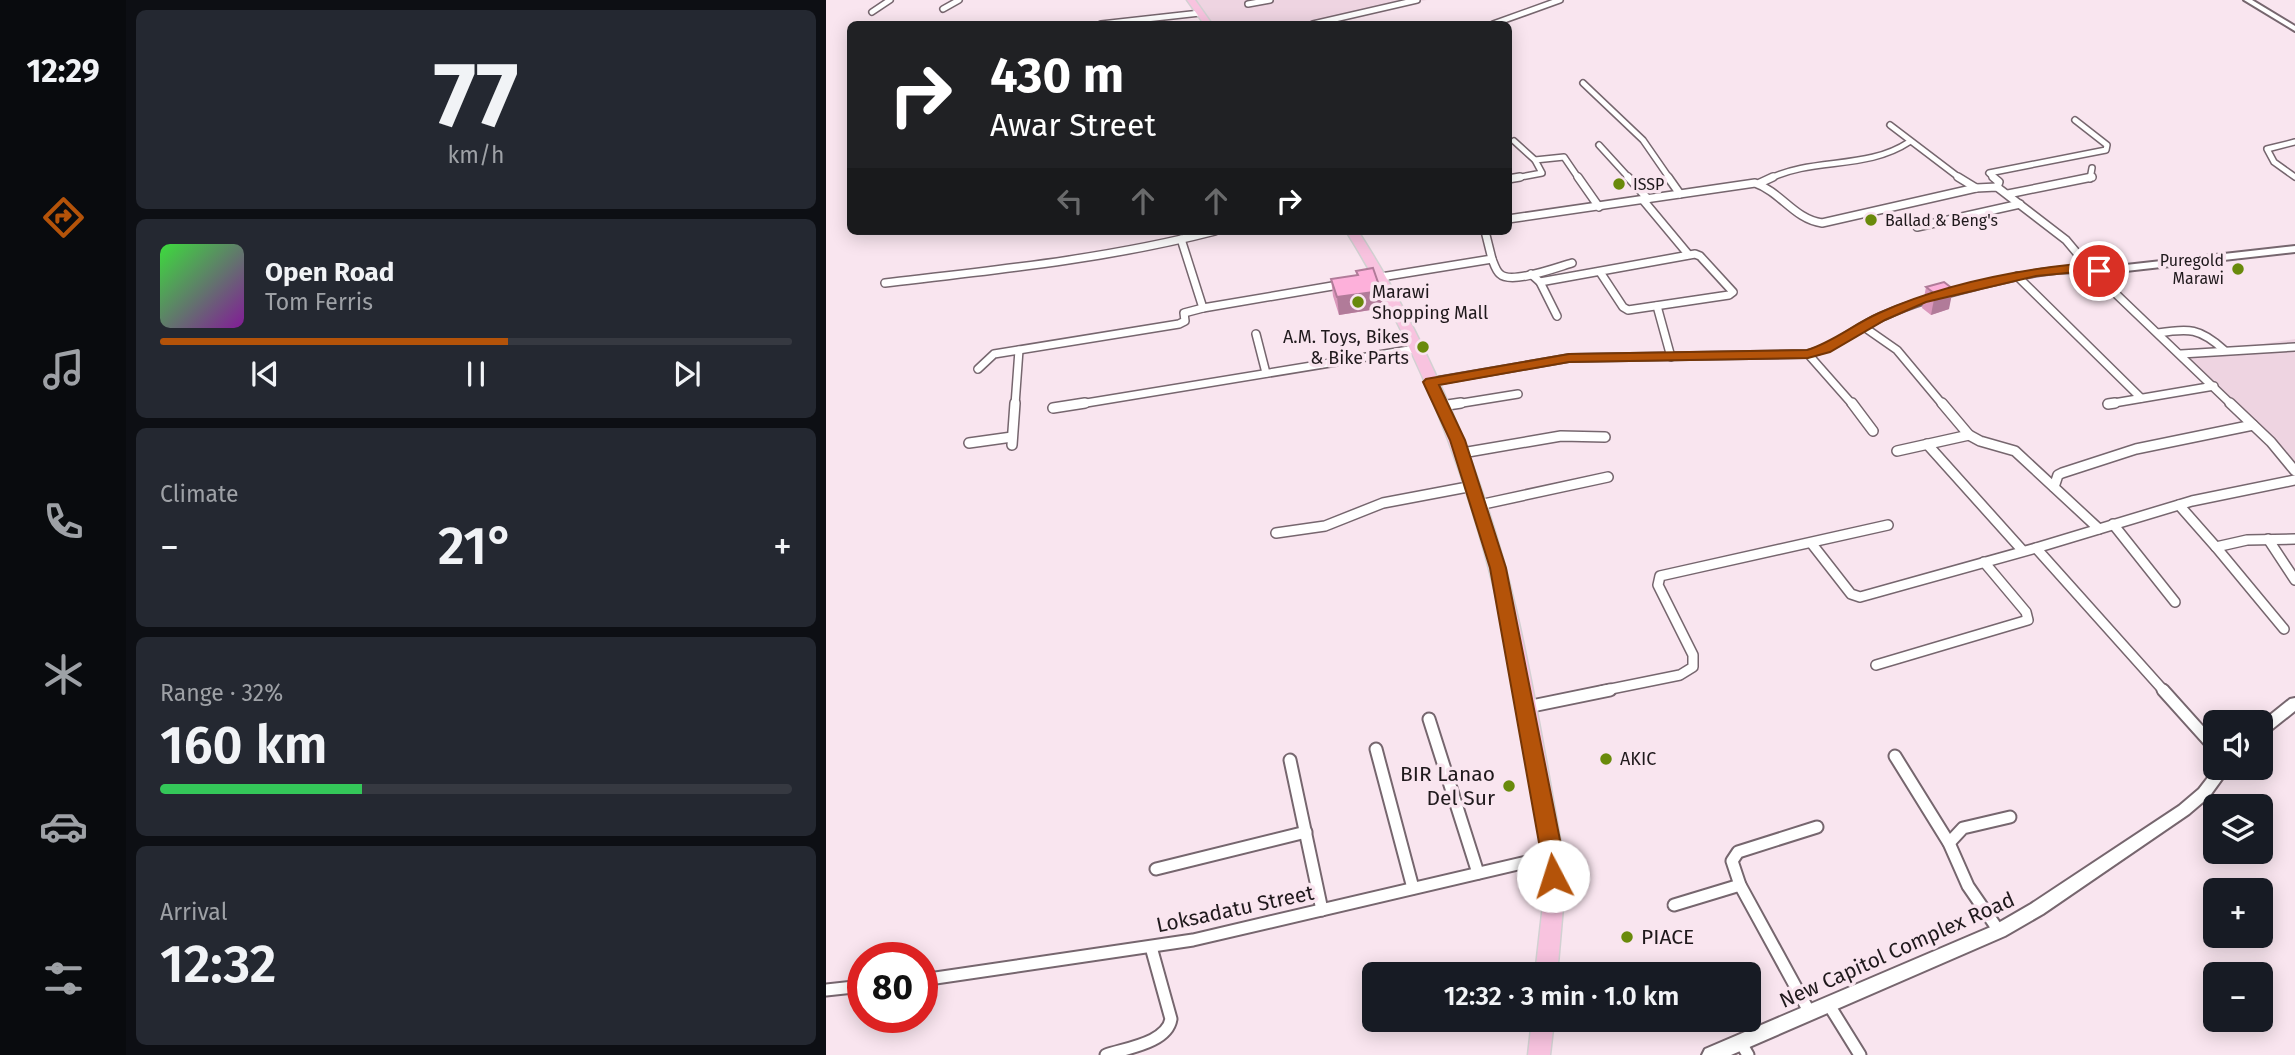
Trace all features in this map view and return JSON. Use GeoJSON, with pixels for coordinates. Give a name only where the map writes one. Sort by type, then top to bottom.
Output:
{"type":"FeatureCollection","features":[{"type":"Feature","properties":{"kind":"highway"},"geometry":{"type":"LineString","coordinates":[[1191,0],[1206,21]]}},
{"type":"Feature","properties":{"kind":"highway"},"geometry":{"type":"LineString","coordinates":[[1354,235],[1374,279],[1415,349],[1462,453],[1498,568],[1553,855],[1554,896],[1547,962]]}},
{"type":"Feature","properties":{"kind":"highway"},"geometry":{"type":"LineString","coordinates":[[1539,1055],[1542,1032]]}},
{"type":"Feature","properties":{"kind":"street"},"geometry":{"type":"LineString","coordinates":[[872,12],[890,0]]}},
{"type":"Feature","properties":{"kind":"street"},"geometry":{"type":"LineString","coordinates":[[943,9],[959,0]]}},
{"type":"Feature","properties":{"kind":"street"},"geometry":{"type":"LineString","coordinates":[[1248,4],[1270,0]]}},
{"type":"Feature","properties":{"kind":"street"},"geometry":{"type":"LineString","coordinates":[[1371,0],[1384,8]]}},
{"type":"Feature","properties":{"kind":"street"},"geometry":{"type":"LineString","coordinates":[[1326,21],[1417,0]]}},
{"type":"Feature","properties":{"kind":"street"},"geometry":{"type":"LineString","coordinates":[[1504,21],[1526,15],[1560,0]]}},
{"type":"Feature","properties":{"kind":"street"},"geometry":{"type":"LineString","coordinates":[[2247,0],[2295,29]]}},
{"type":"Feature","properties":{"kind":"street"},"geometry":{"type":"LineString","coordinates":[[1128,21],[1200,13]]}},
{"type":"Feature","properties":{"kind":"street"},"geometry":{"type":"LineString","coordinates":[[1583,83],[1643,140],[1680,194]]}},
{"type":"Feature","properties":{"kind":"street"},"geometry":{"type":"LineString","coordinates":[[1997,187],[1999,182],[1989,173],[2106,150],[2107,145],[2076,120]]}},
{"type":"Feature","properties":{"kind":"street"},"geometry":{"type":"LineString","coordinates":[[1890,125],[1909,142],[1976,188]]}},
{"type":"Feature","properties":{"kind":"street"},"geometry":{"type":"LineString","coordinates":[[1512,178],[1542,173],[1535,160],[1514,141]]}},
{"type":"Feature","properties":{"kind":"street"},"geometry":{"type":"LineString","coordinates":[[1512,218],[1760,183],[1782,173],[1890,152],[1909,142]]}},
{"type":"Feature","properties":{"kind":"street"},"geometry":{"type":"LineString","coordinates":[[2295,142],[2267,149],[2274,162],[2295,177]]}},
{"type":"Feature","properties":{"kind":"street"},"geometry":{"type":"LineString","coordinates":[[1599,145],[1688,254]]}},
{"type":"Feature","properties":{"kind":"street"},"geometry":{"type":"LineString","coordinates":[[1535,160],[1563,157],[1599,207]]}},
{"type":"Feature","properties":{"kind":"street"},"geometry":{"type":"LineString","coordinates":[[2008,194],[2089,180],[2092,178],[2092,168]]}},
{"type":"Feature","properties":{"kind":"street"},"geometry":{"type":"LineString","coordinates":[[1760,183],[1808,220],[1816,223],[1976,188],[1997,187],[2066,240],[2092,271],[2214,386],[2295,471]]}},
{"type":"Feature","properties":{"kind":"street"},"geometry":{"type":"LineString","coordinates":[[1917,227],[2020,204]]}},
{"type":"Feature","properties":{"kind":"street"},"geometry":{"type":"LineString","coordinates":[[885,283],[1101,257],[1198,235]]}},
{"type":"Feature","properties":{"kind":"street"},"geometry":{"type":"LineString","coordinates":[[1486,235],[1492,259],[1502,276],[1531,274],[1572,263]]}},
{"type":"Feature","properties":{"kind":"street"},"geometry":{"type":"LineString","coordinates":[[1181,239],[1203,308]]}},
{"type":"Feature","properties":{"kind":"street"},"geometry":{"type":"LineString","coordinates":[[1430,382],[1550,360],[1808,354],[1840,342],[1864,327],[1922,300],[2017,276],[2068,268],[2092,271],[2295,249]]}},
{"type":"Feature","properties":{"kind":"street"},"geometry":{"type":"LineString","coordinates":[[1540,282],[1688,254],[1700,256],[1733,292],[1729,295],[1624,309],[1600,272]]}},
{"type":"Feature","properties":{"kind":"street"},"geometry":{"type":"LineString","coordinates":[[1374,279],[1492,259]]}},
{"type":"Feature","properties":{"kind":"street"},"geometry":{"type":"LineString","coordinates":[[1531,274],[1540,282],[1557,316]]}},
{"type":"Feature","properties":{"kind":"street"},"geometry":{"type":"LineString","coordinates":[[2017,276],[2141,398]]}},
{"type":"Feature","properties":{"kind":"street"},"geometry":{"type":"LineString","coordinates":[[978,369],[994,354],[1179,324],[1185,321],[1184,313],[1203,308],[1354,282]]}},
{"type":"Feature","properties":{"kind":"street"},"geometry":{"type":"LineString","coordinates":[[1657,306],[1671,357]]}},
{"type":"Feature","properties":{"kind":"street"},"geometry":{"type":"LineString","coordinates":[[1864,327],[1897,350],[1969,435],[1983,444],[2015,450],[2099,529]]}},
{"type":"Feature","properties":{"kind":"street"},"geometry":{"type":"LineString","coordinates":[[2158,333],[2194,328],[2205,332],[2224,350]]}},
{"type":"Feature","properties":{"kind":"street"},"geometry":{"type":"LineString","coordinates":[[1256,334],[1266,373]]}},
{"type":"Feature","properties":{"kind":"street"},"geometry":{"type":"LineString","coordinates":[[2181,355],[2224,350],[2252,353],[2295,346]]}},
{"type":"Feature","properties":{"kind":"street"},"geometry":{"type":"LineString","coordinates":[[1053,408],[1415,349]]}},
{"type":"Feature","properties":{"kind":"street"},"geometry":{"type":"LineString","coordinates":[[969,443],[1012,441],[1019,350]]}},
{"type":"Feature","properties":{"kind":"street"},"geometry":{"type":"LineString","coordinates":[[1808,354],[1845,394],[1873,431]]}},
{"type":"Feature","properties":{"kind":"street"},"geometry":{"type":"LineString","coordinates":[[2108,404],[2214,386]]}},
{"type":"Feature","properties":{"kind":"street"},"geometry":{"type":"LineString","coordinates":[[1441,406],[1518,394]]}},
{"type":"Feature","properties":{"kind":"street"},"geometry":{"type":"LineString","coordinates":[[2054,486],[2058,475],[2062,473],[2136,449],[2253,425]]}},
{"type":"Feature","properties":{"kind":"street"},"geometry":{"type":"LineString","coordinates":[[1896,451],[1969,435]]}},
{"type":"Feature","properties":{"kind":"street"},"geometry":{"type":"LineString","coordinates":[[1462,453],[1561,436],[1605,438]]}},
{"type":"Feature","properties":{"kind":"street"},"geometry":{"type":"LineString","coordinates":[[1927,444],[2024,551]]}},
{"type":"Feature","properties":{"kind":"street"},"geometry":{"type":"LineString","coordinates":[[1479,505],[1608,477]]}},
{"type":"Feature","properties":{"kind":"street"},"geometry":{"type":"LineString","coordinates":[[1812,544],[1851,594],[1860,597],[2179,505],[2295,480]]}},
{"type":"Feature","properties":{"kind":"street"},"geometry":{"type":"LineString","coordinates":[[1276,533],[1325,527],[1383,503],[1473,486]]}},
{"type":"Feature","properties":{"kind":"street"},"geometry":{"type":"LineString","coordinates":[[2179,505],[2284,629]]}},
{"type":"Feature","properties":{"kind":"street"},"geometry":{"type":"LineString","coordinates":[[2113,524],[2175,602]]}},
{"type":"Feature","properties":{"kind":"street"},"geometry":{"type":"LineString","coordinates":[[1525,707],[1680,675],[1693,667],[1693,655],[1658,585],[1660,576],[1888,525]]}},
{"type":"Feature","properties":{"kind":"street"},"geometry":{"type":"LineString","coordinates":[[2216,547],[2268,539],[2295,539]]}},
{"type":"Feature","properties":{"kind":"street"},"geometry":{"type":"LineString","coordinates":[[2268,539],[2295,580]]}},
{"type":"Feature","properties":{"kind":"street"},"geometry":{"type":"LineString","coordinates":[[2036,548],[2203,734]]}},
{"type":"Feature","properties":{"kind":"street"},"geometry":{"type":"LineString","coordinates":[[1876,665],[2028,620],[2026,612],[1984,562]]}},
{"type":"Feature","properties":{"kind":"street"},"geometry":{"type":"LineString","coordinates":[[2273,720],[2295,703]]}},
{"type":"Feature","properties":{"kind":"street"},"geometry":{"type":"LineString","coordinates":[[1429,719],[1478,873]]}},
{"type":"Feature","properties":{"kind":"street"},"geometry":{"type":"LineString","coordinates":[[1376,749],[1413,888]]}},
{"type":"Feature","properties":{"kind":"street"},"geometry":{"type":"LineString","coordinates":[[1895,756],[1949,843],[1968,886],[1999,930]]}},
{"type":"Feature","properties":{"kind":"street"},"geometry":{"type":"LineString","coordinates":[[1290,760],[1322,910]]}},
{"type":"Feature","properties":{"kind":"street","name":"New Capitol Complex Road"},"geometry":{"type":"LineString","coordinates":[[1712,1055],[1744,1049],[1810,1013],[1999,930],[2037,909],[2184,810],[2204,793],[2214,780]]}},
{"type":"Feature","properties":{"kind":"street"},"geometry":{"type":"LineString","coordinates":[[1949,843],[1963,828],[2010,817]]}},
{"type":"Feature","properties":{"kind":"street"},"geometry":{"type":"LineString","coordinates":[[1810,1013],[1740,885],[1732,861],[1738,852],[1817,827]]}},
{"type":"Feature","properties":{"kind":"street"},"geometry":{"type":"LineString","coordinates":[[1156,869],[1306,832]]}},
{"type":"Feature","properties":{"kind":"street","name":"Loksadatu Street"},"geometry":{"type":"LineString","coordinates":[[938,978],[1151,947],[1265,925],[1553,855]]}},
{"type":"Feature","properties":{"kind":"street"},"geometry":{"type":"LineString","coordinates":[[1674,905],[1740,885]]}},
{"type":"Feature","properties":{"kind":"street"},"geometry":{"type":"LineString","coordinates":[[1106,1055],[1159,1037],[1170,1029],[1171,1019],[1151,947]]}},
{"type":"Feature","properties":{"kind":"street"},"geometry":{"type":"LineString","coordinates":[[826,990],[847,988]]}},
{"type":"Feature","properties":{"kind":"street"},"geometry":{"type":"LineString","coordinates":[[1829,1005],[1860,1055]]}},
{"type":"Feature","properties":{"kind":"shaded area"},"geometry":{"type":"Polygon","coordinates":[[[1194,0],[1427,0],[1324,21],[1211,21],[1194,0]]]}},
{"type":"Feature","properties":{"kind":"shaded area"},"geometry":{"type":"Polygon","coordinates":[[[2295,339],[2295,465],[2188,356],[2295,339]]]}},
{"type":"Feature","properties":{"kind":"building"},"geometry":{"type":"Polygon","coordinates":[[[1373,268],[1381,291],[1337,297],[1331,279],[1358,275],[1356,271],[1373,268]]]}},
{"type":"Feature","properties":{"kind":"building"},"geometry":{"type":"Polygon","coordinates":[[[1944,282],[1953,289],[1935,294],[1926,287],[1944,282]]]}},
{"type":"Feature","properties":{"kind":"place","name":"ISSP"},"geometry":{"type":"Point","coordinates":[1619,184]}},
{"type":"Feature","properties":{"kind":"place","name":"Ballad & Beng's"},"geometry":{"type":"Point","coordinates":[1871,220]}},
{"type":"Feature","properties":{"kind":"place","name":"Puregold Marawi"},"geometry":{"type":"Point","coordinates":[2238,269]}},
{"type":"Feature","properties":{"kind":"place","name":"Marawi Shopping Mall"},"geometry":{"type":"Point","coordinates":[1358,302]}},
{"type":"Feature","properties":{"kind":"place","name":"A.M. Toys, Bikes & Bike Parts"},"geometry":{"type":"Point","coordinates":[1423,347]}},
{"type":"Feature","properties":{"kind":"place","name":"AKIC"},"geometry":{"type":"Point","coordinates":[1606,759]}},
{"type":"Feature","properties":{"kind":"place","name":"BIR Lanao Del Sur"},"geometry":{"type":"Point","coordinates":[1509,786]}},
{"type":"Feature","properties":{"kind":"place","name":"PIACE"},"geometry":{"type":"Point","coordinates":[1627,937]}},
{"type":"Feature","properties":{"kind":"route"},"geometry":{"type":"LineString","coordinates":[[1553,876],[1553,855],[1498,568],[1457,440],[1430,382],[1569,358],[1808,354],[1826,349],[1881,317],[1922,300],[2036,272],[2068,268],[2099,271]]}}]}
